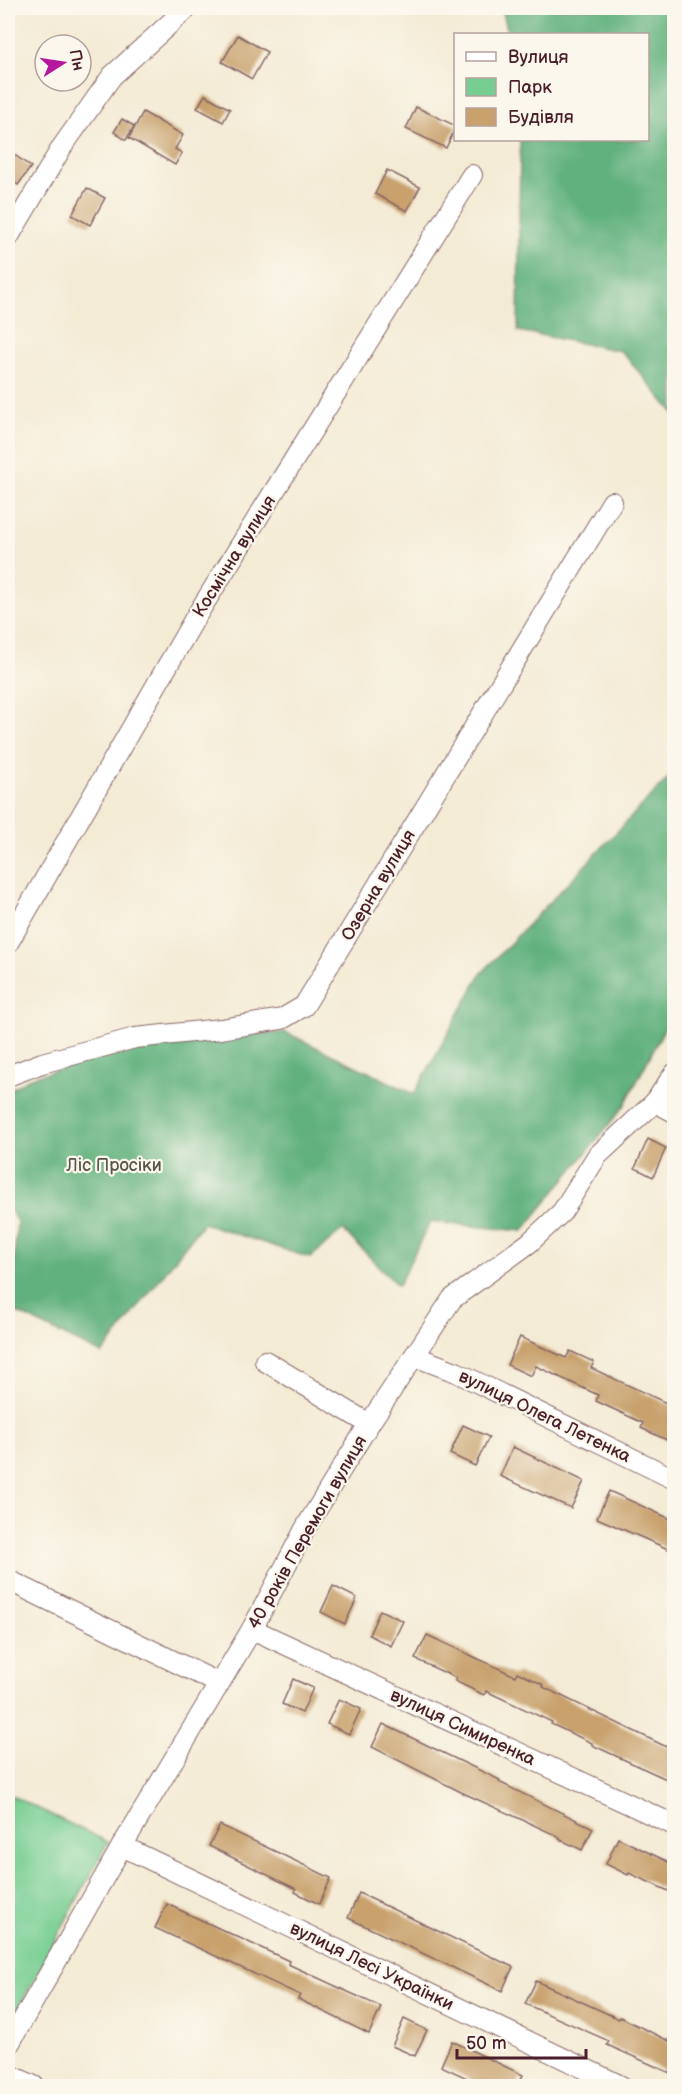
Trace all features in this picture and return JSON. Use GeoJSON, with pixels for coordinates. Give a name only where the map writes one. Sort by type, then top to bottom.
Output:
{"type":"FeatureCollection","features":[{"type":"Feature","properties":{"kind":"street"},"geometry":{"type":"LineString","coordinates":[[8,238],[62,147],[112,76],[187,8]]}},
{"type":"Feature","properties":{"kind":"street","name":"Космічна вулиця"},"geometry":{"type":"LineString","coordinates":[[8,943],[195,618],[472,175]]}},
{"type":"Feature","properties":{"kind":"street","name":"Озерна вулиця"},"geometry":{"type":"LineString","coordinates":[[8,1076],[42,1063],[135,1038],[221,1029],[282,1019],[304,1006],[612,502]]}},
{"type":"Feature","properties":{"kind":"street","name":"40 років Перемоги вулиця"},"geometry":{"type":"LineString","coordinates":[[8,2046],[122,1846],[252,1629],[306,1527],[369,1424],[452,1299],[529,1243],[562,1212],[597,1156],[655,1102],[675,1074]]}},
{"type":"Feature","properties":{"kind":"street"},"geometry":{"type":"LineString","coordinates":[[655,1102],[675,1112]]}},
{"type":"Feature","properties":{"kind":"street","name":"вулиця Олега Летенка"},"geometry":{"type":"LineString","coordinates":[[414,1356],[456,1372],[675,1479]]}},
{"type":"Feature","properties":{"kind":"street"},"geometry":{"type":"LineString","coordinates":[[264,1361],[369,1424]]}},
{"type":"Feature","properties":{"kind":"street"},"geometry":{"type":"LineString","coordinates":[[8,1580],[218,1683]]}},
{"type":"Feature","properties":{"kind":"street","name":"вулиця Симиренка"},"geometry":{"type":"LineString","coordinates":[[252,1629],[675,1825]]}},
{"type":"Feature","properties":{"kind":"street","name":"вулиця Лесі Українки"},"geometry":{"type":"LineString","coordinates":[[122,1846],[621,2086]]}},
{"type":"Feature","properties":{"kind":"street"},"geometry":{"type":"LineString","coordinates":[[8,2074],[34,2086]]}},
{"type":"Feature","properties":{"kind":"green space"},"geometry":{"type":"Polygon","coordinates":[[[502,8],[674,8],[674,413],[621,351],[518,331],[520,141],[649,141],[649,33],[508,33],[502,8]]]}},
{"type":"Feature","properties":{"kind":"green space","name":"Ліс Просіки"},"geometry":{"type":"Polygon","coordinates":[[[674,772],[674,1010],[624,1106],[523,1231],[430,1222],[398,1286],[343,1230],[310,1258],[203,1223],[102,1354],[10,1309],[17,1222],[8,1206],[8,1091],[31,1077],[143,1047],[285,1032],[414,1094],[481,974],[674,772]]]}},
{"type":"Feature","properties":{"kind":"green space"},"geometry":{"type":"Polygon","coordinates":[[[8,1794],[108,1842],[8,2028],[8,1794]]]}},
{"type":"Feature","properties":{"kind":"building"},"geometry":{"type":"Polygon","coordinates":[[[238,35],[267,52],[252,79],[222,62],[238,35]]]}},
{"type":"Feature","properties":{"kind":"building"},"geometry":{"type":"Polygon","coordinates":[[[205,95],[230,109],[223,122],[197,108],[205,95]]]}},
{"type":"Feature","properties":{"kind":"building"},"geometry":{"type":"Polygon","coordinates":[[[416,107],[454,125],[446,148],[406,129],[416,107]]]}},
{"type":"Feature","properties":{"kind":"building"},"geometry":{"type":"Polygon","coordinates":[[[143,112],[183,135],[175,149],[182,153],[175,165],[129,138],[143,112]]]}},
{"type":"Feature","properties":{"kind":"building"},"geometry":{"type":"Polygon","coordinates":[[[122,119],[134,126],[126,140],[114,132],[122,119]]]}},
{"type":"Feature","properties":{"kind":"building"},"geometry":{"type":"Polygon","coordinates":[[[8,150],[31,167],[18,185],[8,178],[8,150]]]}},
{"type":"Feature","properties":{"kind":"building"},"geometry":{"type":"Polygon","coordinates":[[[387,170],[420,187],[407,211],[375,194],[387,170]]]}},
{"type":"Feature","properties":{"kind":"building"},"geometry":{"type":"Polygon","coordinates":[[[87,188],[105,198],[90,225],[72,215],[87,188]]]}},
{"type":"Feature","properties":{"kind":"building"},"geometry":{"type":"Polygon","coordinates":[[[648,1139],[666,1148],[653,1177],[635,1168],[648,1139]]]}},
{"type":"Feature","properties":{"kind":"building"},"geometry":{"type":"Polygon","coordinates":[[[520,1337],[566,1358],[570,1351],[594,1362],[591,1368],[675,1407],[675,1429],[669,1441],[641,1428],[643,1423],[596,1401],[598,1395],[536,1366],[531,1376],[507,1365],[520,1337]]]}},
{"type":"Feature","properties":{"kind":"building"},"geometry":{"type":"Polygon","coordinates":[[[463,1425],[489,1437],[475,1466],[450,1454],[463,1425]]]}},
{"type":"Feature","properties":{"kind":"building"},"geometry":{"type":"Polygon","coordinates":[[[513,1447],[584,1481],[571,1508],[500,1476],[513,1447]]]}},
{"type":"Feature","properties":{"kind":"building"},"geometry":{"type":"Polygon","coordinates":[[[609,1491],[675,1521],[675,1552],[597,1518],[609,1491]]]}},
{"type":"Feature","properties":{"kind":"building"},"geometry":{"type":"Polygon","coordinates":[[[333,1586],[357,1598],[345,1624],[321,1612],[333,1586]]]}},
{"type":"Feature","properties":{"kind":"building"},"geometry":{"type":"Polygon","coordinates":[[[380,1610],[403,1621],[391,1646],[369,1635],[380,1610]]]}},
{"type":"Feature","properties":{"kind":"building"},"geometry":{"type":"Polygon","coordinates":[[[427,1635],[515,1676],[517,1672],[675,1751],[675,1783],[592,1745],[551,1724],[552,1722],[486,1691],[484,1695],[455,1681],[456,1678],[415,1659],[427,1635]]]}},
{"type":"Feature","properties":{"kind":"building"},"geometry":{"type":"Polygon","coordinates":[[[293,1679],[313,1688],[302,1713],[282,1704],[293,1679]]]}},
{"type":"Feature","properties":{"kind":"building"},"geometry":{"type":"Polygon","coordinates":[[[339,1699],[361,1709],[349,1734],[327,1724],[339,1699]]]}},
{"type":"Feature","properties":{"kind":"building"},"geometry":{"type":"Polygon","coordinates":[[[383,1724],[593,1828],[582,1850],[559,1839],[560,1837],[461,1792],[372,1747],[383,1724]]]}},
{"type":"Feature","properties":{"kind":"building"},"geometry":{"type":"Polygon","coordinates":[[[220,1825],[331,1878],[319,1904],[295,1892],[296,1889],[209,1846],[220,1825]]]}},
{"type":"Feature","properties":{"kind":"building"},"geometry":{"type":"Polygon","coordinates":[[[618,1838],[675,1865],[675,1894],[606,1864],[618,1838]]]}},
{"type":"Feature","properties":{"kind":"building"},"geometry":{"type":"Polygon","coordinates":[[[359,1893],[513,1967],[502,1991],[348,1918],[359,1893]]]}},
{"type":"Feature","properties":{"kind":"building"},"geometry":{"type":"Polygon","coordinates":[[[167,1904],[381,2007],[369,2034],[298,1999],[300,1995],[155,1928],[167,1904]]]}},
{"type":"Feature","properties":{"kind":"building"},"geometry":{"type":"Polygon","coordinates":[[[536,1981],[619,2019],[620,2017],[675,2044],[675,2075],[607,2045],[609,2041],[525,2004],[536,1981]]]}},
{"type":"Feature","properties":{"kind":"building"},"geometry":{"type":"Polygon","coordinates":[[[404,2019],[427,2030],[415,2056],[392,2046],[404,2019]]]}},
{"type":"Feature","properties":{"kind":"building"},"geometry":{"type":"Polygon","coordinates":[[[452,2041],[523,2075],[517,2086],[484,2086],[441,2066],[452,2041]]]}}]}
